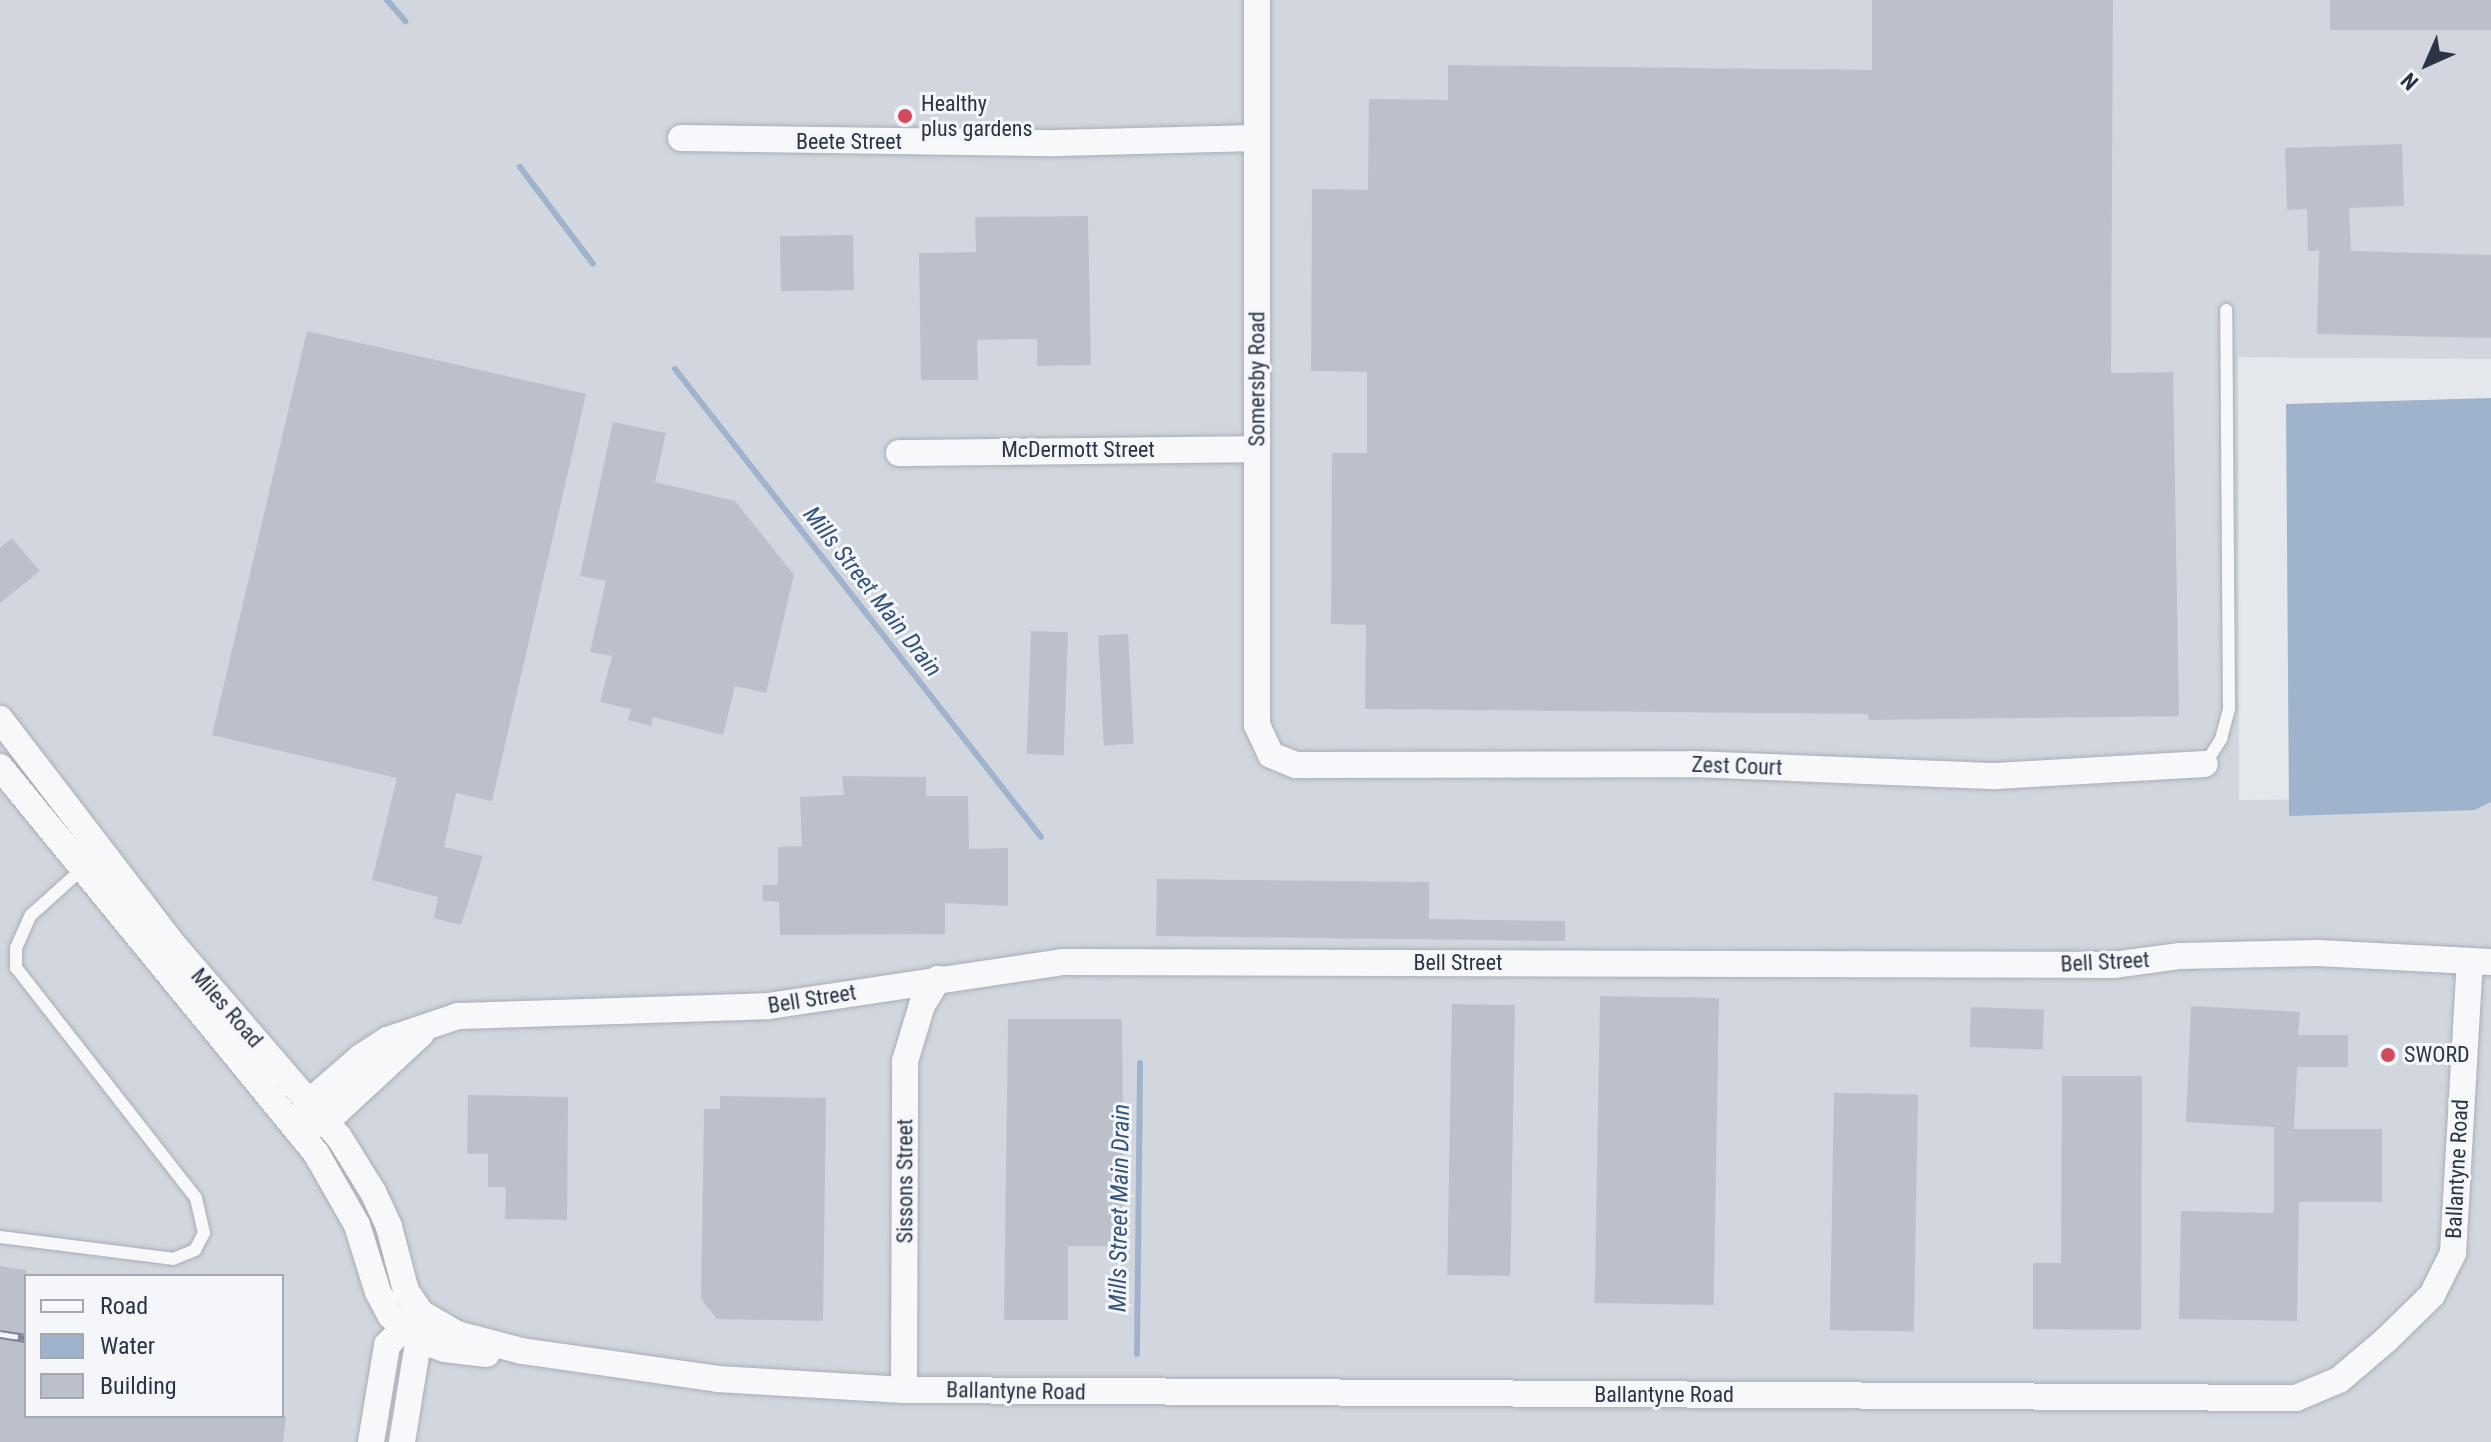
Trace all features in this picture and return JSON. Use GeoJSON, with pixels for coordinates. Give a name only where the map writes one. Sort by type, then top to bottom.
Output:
{"type":"FeatureCollection","features":[{"type":"Feature","properties":{"kind":"street","name":"Somersby Road"},"geometry":{"type":"LineString","coordinates":[[1257,0],[1257,725],[1271,755]]}},
{"type":"Feature","properties":{"kind":"street","name":"Beete Street"},"geometry":{"type":"LineString","coordinates":[[681,138],[1056,143],[1257,138]]}},
{"type":"Feature","properties":{"kind":"street","name":"McDermott Street"},"geometry":{"type":"LineString","coordinates":[[899,453],[1257,449]]}},
{"type":"Feature","properties":{"kind":"street","name":"Miles Road"},"geometry":{"type":"LineString","coordinates":[[0,719],[171,942],[318,1111],[373,1192],[389,1227],[406,1291],[408,1331]]}},
{"type":"Feature","properties":{"kind":"street","name":"Zest Court"},"geometry":{"type":"LineString","coordinates":[[1271,755],[1296,765],[1693,764],[1996,776],[2205,764]]}},
{"type":"Feature","properties":{"kind":"street","name":"Miles Road"},"geometry":{"type":"LineString","coordinates":[[0,767],[81,870],[299,1130],[346,1201],[383,1304],[408,1331]]}},
{"type":"Feature","properties":{"kind":"street","name":"Bell Street"},"geometry":{"type":"LineString","coordinates":[[299,1130],[373,1048],[436,1021],[503,1013],[769,1006],[1063,962],[2113,965],[2180,956],[2318,953],[2484,963]]}},
{"type":"Feature","properties":{"kind":"street","name":"Ballantyne Road"},"geometry":{"type":"LineString","coordinates":[[408,1331],[457,1334],[522,1351],[718,1379],[904,1390],[2296,1398],[2339,1380],[2386,1340],[2432,1295],[2453,1253],[2484,963]]}},
{"type":"Feature","properties":{"kind":"street","name":"Sissons Street"},"geometry":{"type":"LineString","coordinates":[[904,1390],[905,1061],[922,1005],[938,979]]}},
{"type":"Feature","properties":{"kind":"street","name":"Ballantyne Road"},"geometry":{"type":"LineString","coordinates":[[408,1331],[445,1349],[479,1354],[522,1351]]}},
{"type":"Feature","properties":{"kind":"street"},"geometry":{"type":"LineString","coordinates":[[402,1442],[411,1375],[408,1331]]}},
{"type":"Feature","properties":{"kind":"street"},"geometry":{"type":"LineString","coordinates":[[371,1442],[408,1331]]}},
{"type":"Feature","properties":{"kind":"street"},"geometry":{"type":"LineString","coordinates":[[411,1375],[425,1356],[445,1349]]}},
{"type":"Feature","properties":{"kind":"lane"},"geometry":{"type":"LineString","coordinates":[[2205,764],[2221,739],[2229,709],[2226,310]]}},
{"type":"Feature","properties":{"kind":"lane"},"geometry":{"type":"LineString","coordinates":[[0,1237],[173,1259],[195,1250],[204,1233],[196,1198],[16,968],[16,948],[31,915],[81,870]]}},
{"type":"Feature","properties":{"kind":"shaded area"},"geometry":{"type":"Polygon","coordinates":[[[0,0],[2491,0],[2491,359],[2238,357],[2239,800],[2491,798],[2491,1442],[0,1442],[0,0]]]}},
{"type":"Feature","properties":{"kind":"water"},"geometry":{"type":"Polygon","coordinates":[[[2491,398],[2491,802],[2475,810],[2289,816],[2286,404],[2491,398]]]}},
{"type":"Feature","properties":{"kind":"building"},"geometry":{"type":"Polygon","coordinates":[[[1872,0],[2113,0],[2111,373],[2173,372],[2179,716],[1869,720],[1868,714],[1365,709],[1366,625],[1331,624],[1332,453],[1367,453],[1367,372],[1311,371],[1312,189],[1368,190],[1369,99],[1448,100],[1448,65],[1872,70],[1872,0]]]}},
{"type":"Feature","properties":{"kind":"building"},"geometry":{"type":"Polygon","coordinates":[[[2330,0],[2491,0],[2491,30],[2330,30],[2330,0]]]}},
{"type":"Feature","properties":{"kind":"building"},"geometry":{"type":"Polygon","coordinates":[[[2402,144],[2404,206],[2349,208],[2351,251],[2491,255],[2491,338],[2317,334],[2319,250],[2308,251],[2307,209],[2287,210],[2285,148],[2402,144]]]}},
{"type":"Feature","properties":{"kind":"building"},"geometry":{"type":"Polygon","coordinates":[[[1088,216],[1091,365],[1037,366],[1037,339],[977,340],[978,380],[921,380],[919,253],[976,252],[975,217],[1088,216]]]}},
{"type":"Feature","properties":{"kind":"building"},"geometry":{"type":"Polygon","coordinates":[[[853,235],[854,290],[781,291],[780,236],[853,235]]]}},
{"type":"Feature","properties":{"kind":"building"},"geometry":{"type":"Polygon","coordinates":[[[307,331],[586,394],[492,801],[456,793],[444,847],[483,856],[461,925],[434,918],[438,897],[372,880],[397,778],[212,735],[307,331]]]}},
{"type":"Feature","properties":{"kind":"building"},"geometry":{"type":"Polygon","coordinates":[[[613,422],[666,433],[655,482],[735,501],[794,575],[766,693],[735,686],[723,735],[653,717],[651,726],[628,720],[631,709],[600,702],[612,656],[590,652],[606,581],[580,576],[613,422]]]}},
{"type":"Feature","properties":{"kind":"building"},"geometry":{"type":"Polygon","coordinates":[[[12,538],[40,571],[0,603],[0,548],[12,538]]]}},
{"type":"Feature","properties":{"kind":"building"},"geometry":{"type":"Polygon","coordinates":[[[1031,631],[1068,632],[1064,755],[1027,754],[1031,631]]]}},
{"type":"Feature","properties":{"kind":"building"},"geometry":{"type":"Polygon","coordinates":[[[1128,634],[1134,744],[1104,745],[1098,636],[1128,634]]]}},
{"type":"Feature","properties":{"kind":"building"},"geometry":{"type":"Polygon","coordinates":[[[842,776],[926,777],[926,796],[968,796],[969,849],[1008,848],[1008,906],[945,903],[945,934],[780,935],[779,902],[762,901],[763,885],[778,885],[778,847],[802,846],[800,797],[844,795],[842,776]]]}},
{"type":"Feature","properties":{"kind":"building"},"geometry":{"type":"Polygon","coordinates":[[[1157,879],[1429,882],[1429,919],[1565,921],[1565,941],[1156,936],[1157,879]]]}},
{"type":"Feature","properties":{"kind":"building"},"geometry":{"type":"Polygon","coordinates":[[[1600,996],[1719,998],[1714,1305],[1595,1303],[1600,996]]]}},
{"type":"Feature","properties":{"kind":"building"},"geometry":{"type":"Polygon","coordinates":[[[1452,1004],[1515,1005],[1510,1276],[1447,1275],[1452,1004]]]}},
{"type":"Feature","properties":{"kind":"building"},"geometry":{"type":"Polygon","coordinates":[[[2191,1006],[2300,1012],[2298,1035],[2348,1035],[2348,1067],[2297,1067],[2294,1129],[2382,1129],[2382,1202],[2299,1202],[2297,1321],[2179,1319],[2181,1211],[2274,1213],[2274,1127],[2186,1122],[2191,1006]]]}},
{"type":"Feature","properties":{"kind":"building"},"geometry":{"type":"Polygon","coordinates":[[[1971,1007],[2044,1010],[2043,1050],[1970,1047],[1971,1007]]]}},
{"type":"Feature","properties":{"kind":"building"},"geometry":{"type":"Polygon","coordinates":[[[1008,1019],[1122,1019],[1124,1246],[1068,1246],[1068,1320],[1004,1320],[1008,1019]]]}},
{"type":"Feature","properties":{"kind":"building"},"geometry":{"type":"Polygon","coordinates":[[[2062,1076],[2142,1076],[2141,1330],[2033,1329],[2033,1263],[2061,1263],[2062,1076]]]}},
{"type":"Feature","properties":{"kind":"building"},"geometry":{"type":"Polygon","coordinates":[[[1834,1093],[1918,1094],[1914,1331],[1830,1330],[1834,1093]]]}},
{"type":"Feature","properties":{"kind":"building"},"geometry":{"type":"Polygon","coordinates":[[[468,1095],[568,1097],[567,1220],[505,1219],[506,1187],[488,1187],[488,1154],[467,1154],[468,1095]]]}},
{"type":"Feature","properties":{"kind":"building"},"geometry":{"type":"Polygon","coordinates":[[[720,1096],[826,1098],[823,1321],[717,1319],[701,1299],[704,1109],[720,1109],[720,1096]]]}},
{"type":"Feature","properties":{"kind":"building"},"geometry":{"type":"Polygon","coordinates":[[[0,1266],[26,1270],[24,1418],[286,1416],[283,1442],[0,1442],[0,1266]]]}},
{"type":"Feature","properties":{"kind":"waterway","name":"Mills Street Main Drain"},"geometry":{"type":"LineString","coordinates":[[387,0],[405,21]]}},
{"type":"Feature","properties":{"kind":"waterway"},"geometry":{"type":"LineString","coordinates":[[520,167],[593,264]]}},
{"type":"Feature","properties":{"kind":"waterway","name":"Mills Street Main Drain"},"geometry":{"type":"LineString","coordinates":[[675,369],[1041,837]]}},
{"type":"Feature","properties":{"kind":"waterway","name":"Mills Street Main Drain"},"geometry":{"type":"LineString","coordinates":[[1137,1354],[1140,1063]]}},
{"type":"Feature","properties":{"kind":"railway"},"geometry":{"type":"LineString","coordinates":[[0,1334],[24,1338]]}},
{"type":"Feature","properties":{"kind":"place","name":"Healthy plus gardens"},"geometry":{"type":"Point","coordinates":[905,116]}},
{"type":"Feature","properties":{"kind":"place","name":"SWORD"},"geometry":{"type":"Point","coordinates":[2388,1055]}}]}
